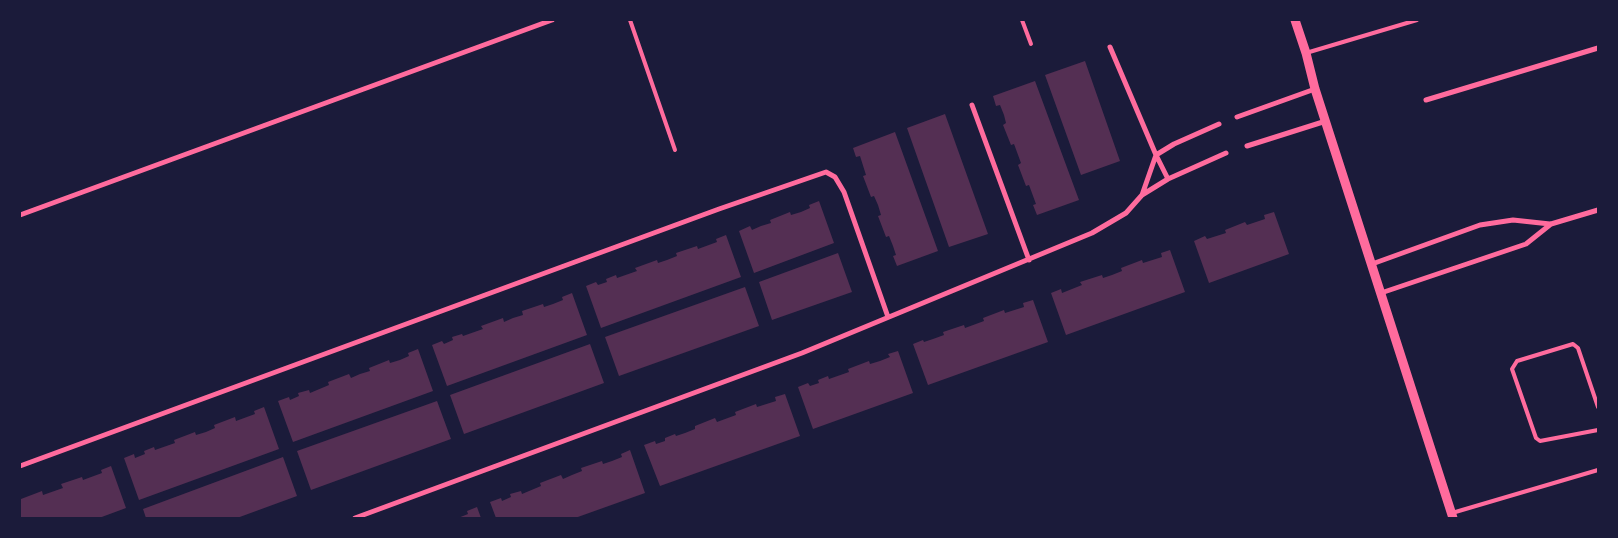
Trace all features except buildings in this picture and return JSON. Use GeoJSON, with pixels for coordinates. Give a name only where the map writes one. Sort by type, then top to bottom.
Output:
{"type":"FeatureCollection","features":[{"type":"Feature","properties":{"kind":"street"},"geometry":{"type":"LineString","coordinates":[[20,215],[552,20]]}},
{"type":"Feature","properties":{"kind":"street"},"geometry":{"type":"LineString","coordinates":[[1295,20],[1315,89],[1453,515]]}},
{"type":"Feature","properties":{"kind":"street"},"geometry":{"type":"LineString","coordinates":[[1110,47],[1156,155],[1168,178]]}},
{"type":"Feature","properties":{"kind":"street"},"geometry":{"type":"LineString","coordinates":[[1426,100],[1598,48]]}},
{"type":"Feature","properties":{"kind":"street"},"geometry":{"type":"LineString","coordinates":[[1238,117],[1315,89]]}},
{"type":"Feature","properties":{"kind":"street"},"geometry":{"type":"LineString","coordinates":[[972,105],[1029,260]]}},
{"type":"Feature","properties":{"kind":"street"},"geometry":{"type":"LineString","coordinates":[[1248,146],[1326,121]]}},
{"type":"Feature","properties":{"kind":"street"},"geometry":{"type":"LineString","coordinates":[[1142,195],[1156,155],[1174,144],[1219,124]]}},
{"type":"Feature","properties":{"kind":"street"},"geometry":{"type":"LineString","coordinates":[[355,518],[802,353],[888,316],[1029,260],[1098,229],[1126,213],[1142,195],[1168,178],[1226,153]]}},
{"type":"Feature","properties":{"kind":"street"},"geometry":{"type":"LineString","coordinates":[[20,466],[710,212],[826,172],[835,177],[844,192],[888,316]]}},
{"type":"Feature","properties":{"kind":"street"},"geometry":{"type":"LineString","coordinates":[[1381,293],[1526,244],[1551,224],[1598,210]]}},
{"type":"Feature","properties":{"kind":"street"},"geometry":{"type":"LineString","coordinates":[[1372,264],[1480,225],[1513,220],[1551,224]]}},
{"type":"Feature","properties":{"kind":"lane"},"geometry":{"type":"LineString","coordinates":[[630,20],[675,150]]}},
{"type":"Feature","properties":{"kind":"lane"},"geometry":{"type":"LineString","coordinates":[[1022,20],[1030,44]]}},
{"type":"Feature","properties":{"kind":"lane"},"geometry":{"type":"LineString","coordinates":[[1306,54],[1417,20]]}},
{"type":"Feature","properties":{"kind":"lane"},"geometry":{"type":"LineString","coordinates":[[1598,407],[1578,348],[1573,344],[1517,360],[1513,365],[1512,369],[1536,438],[1540,441],[1598,430]]}},
{"type":"Feature","properties":{"kind":"lane"},"geometry":{"type":"LineString","coordinates":[[1453,515],[1598,470]]}}]}
